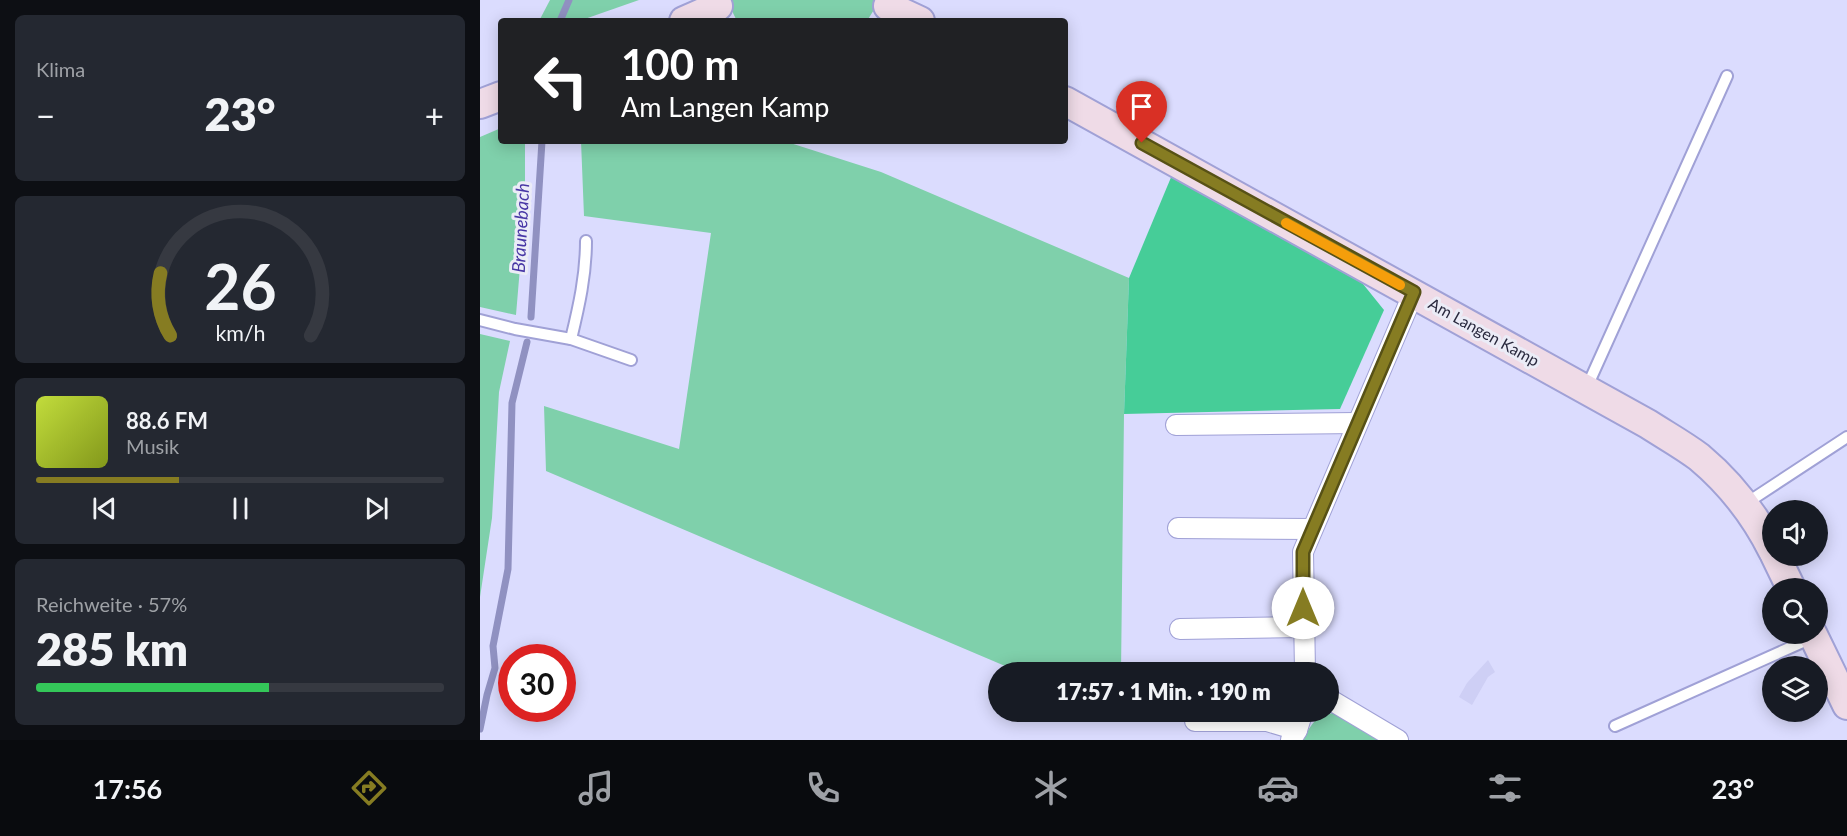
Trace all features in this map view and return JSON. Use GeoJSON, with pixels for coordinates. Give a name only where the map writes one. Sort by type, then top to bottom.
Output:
{"type":"FeatureCollection","features":[{"type":"Feature","properties":{"kind":"street"},"geometry":{"type":"LineString","coordinates":[[693,18],[720,9]]}},
{"type":"Feature","properties":{"kind":"street"},"geometry":{"type":"LineString","coordinates":[[885,9],[911,18]]}},
{"type":"Feature","properties":{"kind":"street"},"geometry":{"type":"LineString","coordinates":[[480,104],[498,97]]}},
{"type":"Feature","properties":{"kind":"street","name":"Am Langen Kamp"},"geometry":{"type":"LineString","coordinates":[[1068,103],[1414,292],[1648,424],[1698,457],[1726,482],[1745,504],[1762,533]]}},
{"type":"Feature","properties":{"kind":"street"},"geometry":{"type":"LineString","coordinates":[[1305,662],[1303,552],[1414,292]]}},
{"type":"Feature","properties":{"kind":"street"},"geometry":{"type":"LineString","coordinates":[[1176,425],[1357,423]]}},
{"type":"Feature","properties":{"kind":"street"},"geometry":{"type":"LineString","coordinates":[[1178,528],[1312,529]]}},
{"type":"Feature","properties":{"kind":"street"},"geometry":{"type":"LineString","coordinates":[[1180,629],[1304,627]]}},
{"type":"Feature","properties":{"kind":"street"},"geometry":{"type":"LineString","coordinates":[[1817,644],[1847,705]]}},
{"type":"Feature","properties":{"kind":"street"},"geometry":{"type":"LineString","coordinates":[[1339,705],[1398,740]]}},
{"type":"Feature","properties":{"kind":"street"},"geometry":{"type":"LineString","coordinates":[[1269,722],[1294,735]]}},
{"type":"Feature","properties":{"kind":"lane"},"geometry":{"type":"LineString","coordinates":[[1586,389],[1728,76]]}},
{"type":"Feature","properties":{"kind":"lane"},"geometry":{"type":"LineString","coordinates":[[571,339],[583,292],[586,241]]}},
{"type":"Feature","properties":{"kind":"lane"},"geometry":{"type":"LineString","coordinates":[[480,320],[571,339],[631,360]]}},
{"type":"Feature","properties":{"kind":"lane"},"geometry":{"type":"LineString","coordinates":[[1745,504],[1847,437]]}},
{"type":"Feature","properties":{"kind":"lane"},"geometry":{"type":"LineString","coordinates":[[1616,726],[1794,644]]}},
{"type":"Feature","properties":{"kind":"shaded area"},"geometry":{"type":"Polygon","coordinates":[[[1488,660],[1495,672],[1488,677],[1472,705],[1459,697],[1467,683],[1488,660]]]}},
{"type":"Feature","properties":{"kind":"green space"},"geometry":{"type":"Polygon","coordinates":[[[550,0],[639,0],[588,18],[541,18],[550,0]]]}},
{"type":"Feature","properties":{"kind":"green space"},"geometry":{"type":"Polygon","coordinates":[[[731,0],[878,0],[869,18],[736,18],[731,0]]]}},
{"type":"Feature","properties":{"kind":"green space"},"geometry":{"type":"Polygon","coordinates":[[[498,129],[498,144],[525,144],[525,208],[516,315],[480,307],[480,137],[498,129]]]}},
{"type":"Feature","properties":{"kind":"green space"},"geometry":{"type":"Polygon","coordinates":[[[581,144],[793,144],[881,172],[1129,278],[1124,414],[1121,662],[995,662],[546,471],[544,406],[679,449],[711,233],[584,216],[581,144]]]}},
{"type":"Feature","properties":{"kind":"green space"},"geometry":{"type":"Polygon","coordinates":[[[1172,175],[1359,279],[1384,310],[1340,409],[1124,414],[1129,278],[1172,175]]]}},
{"type":"Feature","properties":{"kind":"green space"},"geometry":{"type":"Polygon","coordinates":[[[480,334],[510,341],[499,392],[492,518],[480,597],[480,334]]]}},
{"type":"Feature","properties":{"kind":"green space"},"geometry":{"type":"Polygon","coordinates":[[[1339,717],[1379,740],[1302,740],[1314,722],[1339,722],[1339,717]]]}},
{"type":"Feature","properties":{"kind":"waterway","name":"Braunebach"},"geometry":{"type":"LineString","coordinates":[[561,18],[569,0]]}},
{"type":"Feature","properties":{"kind":"waterway","name":"Braunebach"},"geometry":{"type":"LineString","coordinates":[[531,317],[542,144]]}},
{"type":"Feature","properties":{"kind":"waterway","name":"Braunebach"},"geometry":{"type":"LineString","coordinates":[[480,729],[495,668],[493,646],[508,569],[512,403],[527,342]]}},
{"type":"Feature","properties":{"kind":"slow traffic"},"geometry":{"type":"LineString","coordinates":[[1286,223],[1400,285]]}},
{"type":"Feature","properties":{"kind":"route"},"geometry":{"type":"LineString","coordinates":[[1142,143],[1414,292],[1303,552],[1303,608]]}}]}
